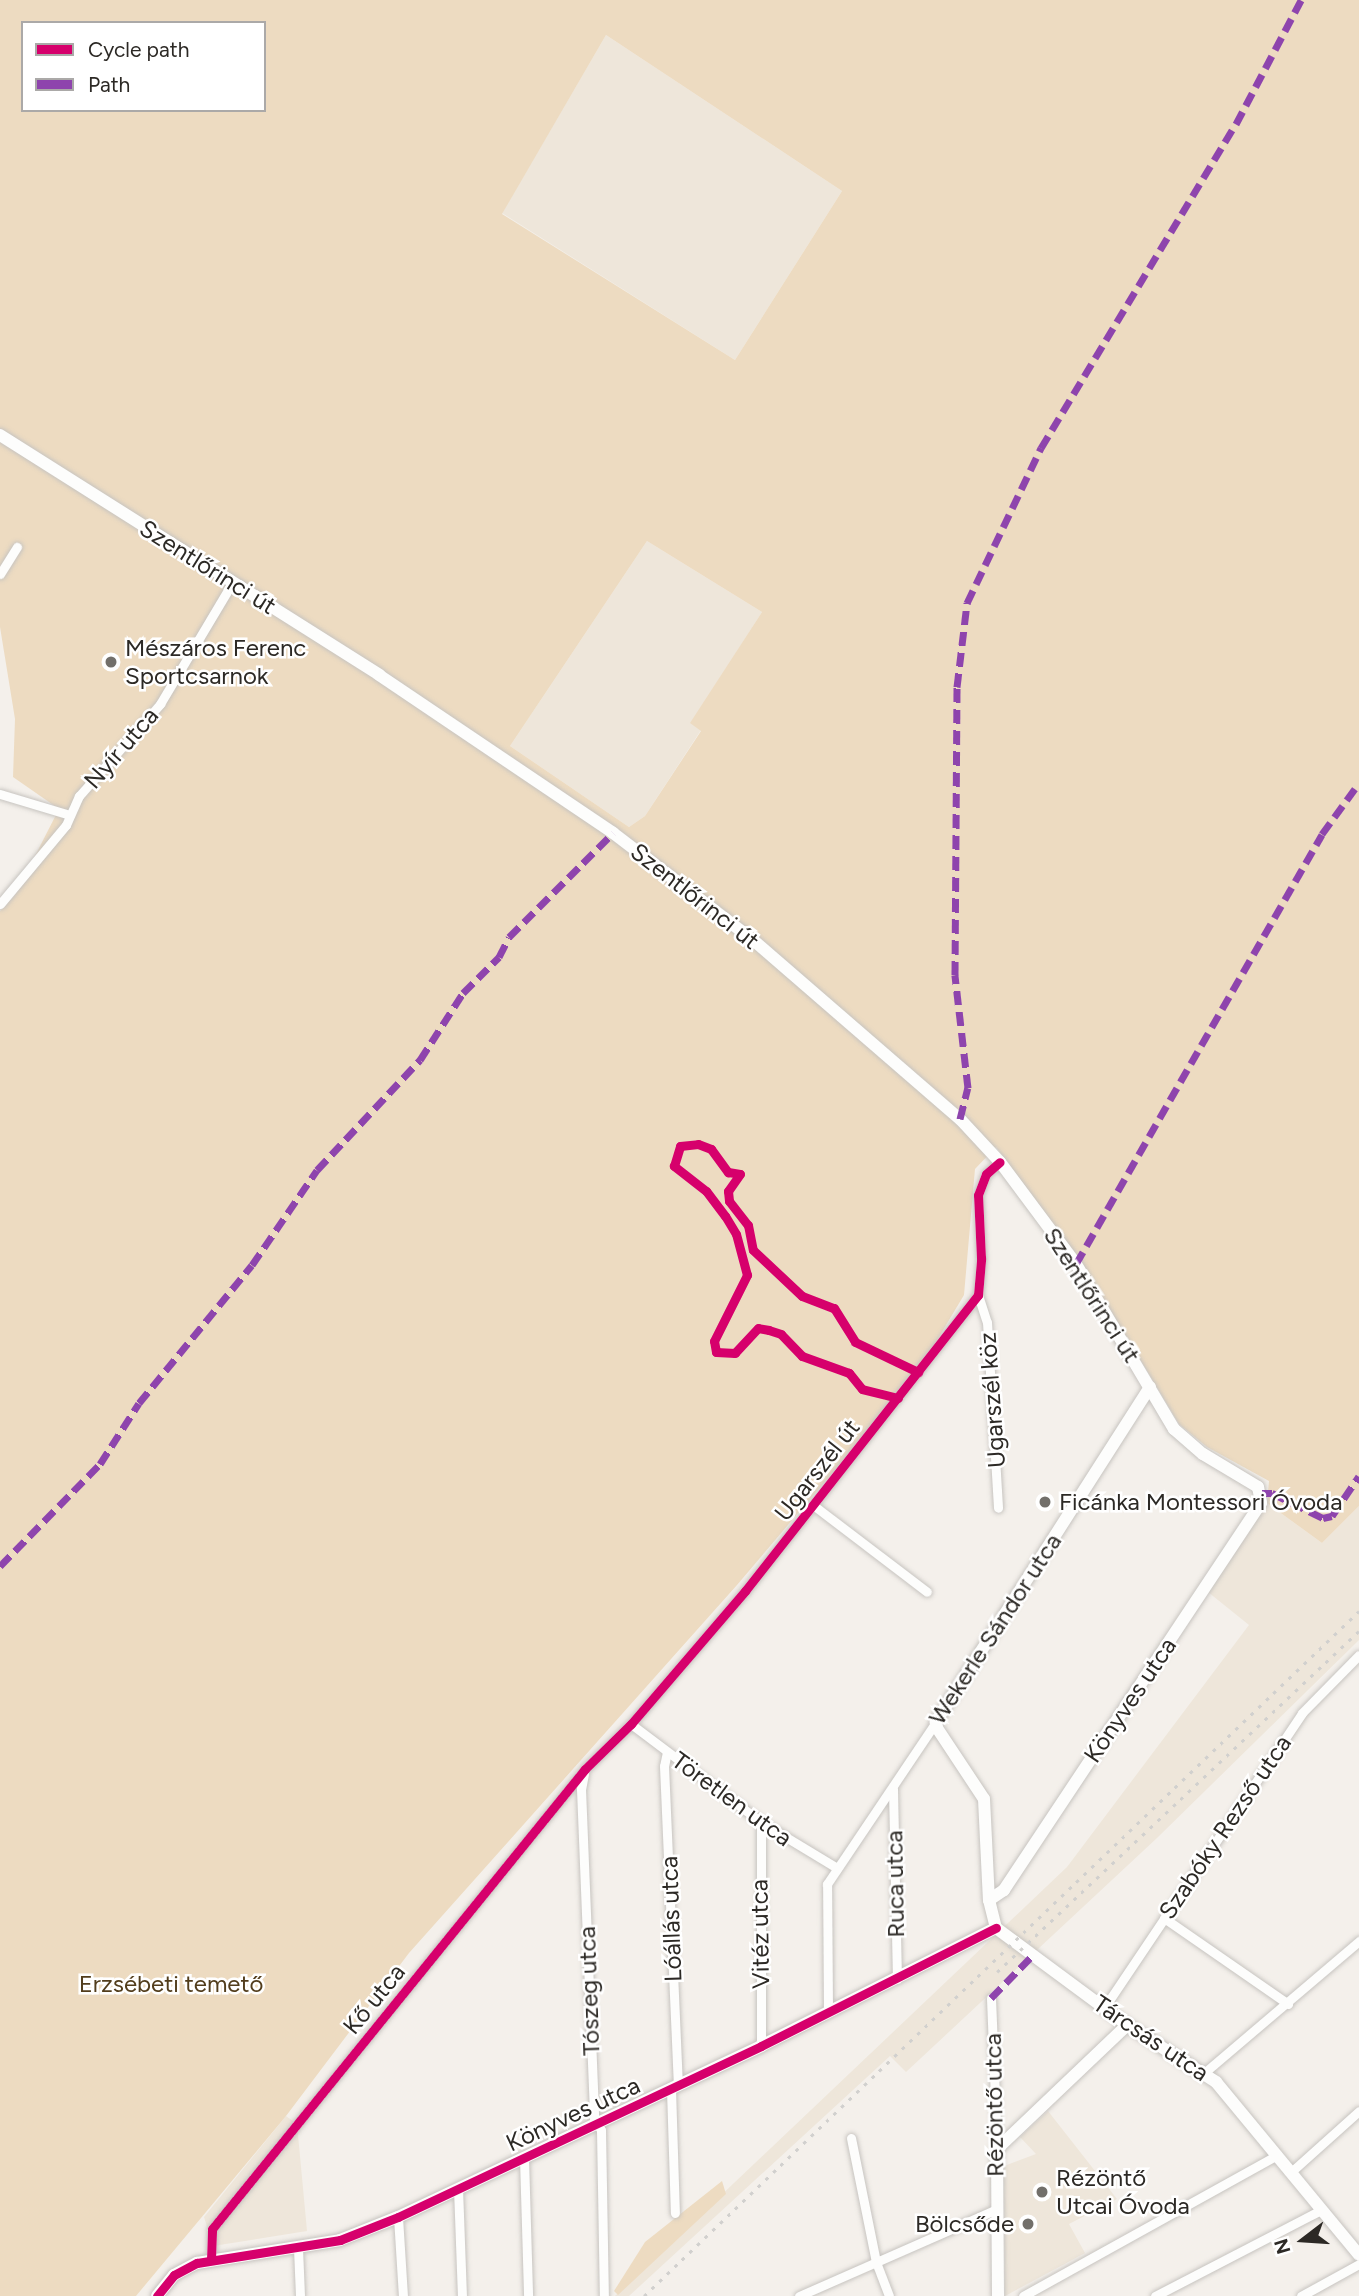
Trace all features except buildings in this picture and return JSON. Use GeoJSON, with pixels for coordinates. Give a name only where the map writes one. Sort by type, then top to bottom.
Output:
{"type":"FeatureCollection","features":[{"type":"Feature","properties":{"kind":"main road","name":"Szentlőrinci út"},"geometry":{"type":"LineString","coordinates":[[0,435],[379,675],[614,833],[753,940],[891,1057],[1000,1162],[1076,1264],[1174,1429],[1189,1443],[1262,1493]]}},
{"type":"Feature","properties":{"kind":"main road","name":"Wekerle Sándor utca"},"geometry":{"type":"LineString","coordinates":[[936,1722],[1150,1387]]}},
{"type":"Feature","properties":{"kind":"main road","name":"Könyves utca"},"geometry":{"type":"LineString","coordinates":[[989,1900],[1004,1890],[1261,1503],[1262,1493]]}},
{"type":"Feature","properties":{"kind":"main road"},"geometry":{"type":"LineString","coordinates":[[936,1722],[984,1799],[989,1900],[996,1928]]}},
{"type":"Feature","properties":{"kind":"main road","name":"Könyves utca"},"geometry":{"type":"LineString","coordinates":[[157,2296],[185,2267],[211,2260],[340,2240],[398,2217],[761,2046],[996,1928]]}},
{"type":"Feature","properties":{"kind":"main road","name":"Tárcsás utca"},"geometry":{"type":"LineString","coordinates":[[996,1928],[1128,2025],[1204,2073],[1278,2155],[1359,2255]]}},
{"type":"Feature","properties":{"kind":"main road"},"geometry":{"type":"LineString","coordinates":[[996,2149],[1128,2025]]}},
{"type":"Feature","properties":{"kind":"main road","name":"Rézöntő utca"},"geometry":{"type":"LineString","coordinates":[[996,2149],[998,2296]]}},
{"type":"Feature","properties":{"kind":"street"},"geometry":{"type":"LineString","coordinates":[[0,575],[18,547]]}},
{"type":"Feature","properties":{"kind":"street","name":"Nyír utca"},"geometry":{"type":"LineString","coordinates":[[0,904],[26,877],[70,815],[79,796],[160,704],[232,583]]}},
{"type":"Feature","properties":{"kind":"street"},"geometry":{"type":"LineString","coordinates":[[0,794],[70,815]]}},
{"type":"Feature","properties":{"kind":"street"},"geometry":{"type":"LineString","coordinates":[[978,1295],[981,1258],[978,1195],[986,1174],[1000,1162]]}},
{"type":"Feature","properties":{"kind":"street","name":"Ugarszél út"},"geometry":{"type":"LineString","coordinates":[[585,1769],[631,1724],[813,1505],[978,1295]]}},
{"type":"Feature","properties":{"kind":"street","name":"Ugarszél köz"},"geometry":{"type":"LineString","coordinates":[[978,1295],[987,1322],[998,1508]]}},
{"type":"Feature","properties":{"kind":"street"},"geometry":{"type":"LineString","coordinates":[[813,1505],[927,1592]]}},
{"type":"Feature","properties":{"kind":"street","name":"Szabóky Rezső utca"},"geometry":{"type":"LineString","coordinates":[[1104,2008],[1302,1713],[1359,1656]]}},
{"type":"Feature","properties":{"kind":"street","name":"Wekerle Sándor utca"},"geometry":{"type":"LineString","coordinates":[[828,2012],[827,1884],[936,1722]]}},
{"type":"Feature","properties":{"kind":"street","name":"Töretlen utca"},"geometry":{"type":"LineString","coordinates":[[631,1724],[761,1822],[837,1868]]}},
{"type":"Feature","properties":{"kind":"street","name":"Lóállás utca"},"geometry":{"type":"LineString","coordinates":[[667,1752],[664,1766],[675,2087],[675,2213]]}},
{"type":"Feature","properties":{"kind":"street","name":"Tószeg utca"},"geometry":{"type":"LineString","coordinates":[[585,1769],[580,1789],[604,2296]]}},
{"type":"Feature","properties":{"kind":"street","name":"Kő utca"},"geometry":{"type":"LineString","coordinates":[[211,2260],[212,2230],[585,1769]]}},
{"type":"Feature","properties":{"kind":"street","name":"Ruca utca"},"geometry":{"type":"LineString","coordinates":[[893,1789],[897,1979]]}},
{"type":"Feature","properties":{"kind":"street","name":"Vitéz utca"},"geometry":{"type":"LineString","coordinates":[[761,1822],[761,2046]]}},
{"type":"Feature","properties":{"kind":"street"},"geometry":{"type":"LineString","coordinates":[[1164,1918],[1288,2004]]}},
{"type":"Feature","properties":{"kind":"street"},"geometry":{"type":"LineString","coordinates":[[1204,2073],[1359,1941]]}},
{"type":"Feature","properties":{"kind":"street","name":"Rézöntő utca"},"geometry":{"type":"LineString","coordinates":[[991,1998],[996,2149]]}},
{"type":"Feature","properties":{"kind":"street"},"geometry":{"type":"LineString","coordinates":[[1292,2172],[1359,2110]]}},
{"type":"Feature","properties":{"kind":"street"},"geometry":{"type":"LineString","coordinates":[[851,2138],[876,2262],[889,2296]]}},
{"type":"Feature","properties":{"kind":"street"},"geometry":{"type":"LineString","coordinates":[[1023,2296],[1278,2155]]}},
{"type":"Feature","properties":{"kind":"street"},"geometry":{"type":"LineString","coordinates":[[524,2158],[528,2296]]}},
{"type":"Feature","properties":{"kind":"street"},"geometry":{"type":"LineString","coordinates":[[458,2188],[462,2296]]}},
{"type":"Feature","properties":{"kind":"street"},"geometry":{"type":"LineString","coordinates":[[799,2296],[818,2292],[876,2262],[995,2210]]}},
{"type":"Feature","properties":{"kind":"street"},"geometry":{"type":"LineString","coordinates":[[1155,2296],[1321,2210]]}},
{"type":"Feature","properties":{"kind":"street"},"geometry":{"type":"LineString","coordinates":[[398,2217],[402,2296]]}},
{"type":"Feature","properties":{"kind":"street"},"geometry":{"type":"LineString","coordinates":[[298,2248],[300,2296]]}},
{"type":"Feature","properties":{"kind":"street"},"geometry":{"type":"LineString","coordinates":[[1301,2296],[1359,2264]]}},
{"type":"Feature","properties":{"kind":"shaded area"},"geometry":{"type":"Polygon","coordinates":[[[606,35],[842,191],[735,360],[502,213],[606,35]]]}},
{"type":"Feature","properties":{"kind":"shaded area"},"geometry":{"type":"Polygon","coordinates":[[[647,541],[762,612],[691,723],[701,730],[645,816],[629,827],[510,746],[647,541]]]}},
{"type":"Feature","properties":{"kind":"shaded area"},"geometry":{"type":"Polygon","coordinates":[[[1267,1503],[1322,1543],[1359,1506],[1359,1640],[1157,1838],[906,2072],[890,2056],[629,2296],[615,2296],[1067,1867],[1249,1625],[1208,1592],[1267,1503]]]}},
{"type":"Feature","properties":{"kind":"shaded area"},"geometry":{"type":"Polygon","coordinates":[[[1048,2111],[1117,2199],[1069,2224],[1085,2253],[1005,2296],[1004,2166],[1036,2154],[1020,2137],[1048,2111]]]}},
{"type":"Feature","properties":{"kind":"shaded area"},"geometry":{"type":"Polygon","coordinates":[[[286,2116],[297,2124],[307,2231],[213,2246],[204,2217],[286,2116]]]}},
{"type":"Feature","properties":{"kind":"green space","name":"Erzsébeti temető"},"geometry":{"type":"Polygon","coordinates":[[[0,0],[1359,0],[1359,1506],[1322,1543],[1267,1503],[1269,1481],[1207,1447],[1179,1424],[1084,1266],[996,1147],[975,1169],[964,1295],[918,1372],[737,1585],[409,1953],[286,2116],[136,2296],[0,2296],[0,911],[15,895],[59,809],[13,777],[15,719],[0,627],[0,0]],[[606,35],[502,214],[735,360],[842,191],[606,35]],[[647,541],[510,746],[629,827],[645,816],[701,731],[690,723],[762,612],[647,541]]]}},
{"type":"Feature","properties":{"kind":"green space"},"geometry":{"type":"Polygon","coordinates":[[[722,2181],[726,2194],[618,2295],[614,2291],[645,2242],[722,2181]]]}},
{"type":"Feature","properties":{"kind":"railway"},"geometry":{"type":"LineString","coordinates":[[644,2296],[1359,1611]]}},
{"type":"Feature","properties":{"kind":"railway"},"geometry":{"type":"LineString","coordinates":[[997,1972],[1359,1631]]}},
{"type":"Feature","properties":{"kind":"marked path"},"geometry":{"type":"LineString","coordinates":[[960,1119],[968,1088],[955,975],[957,687],[967,603],[1041,448],[1236,124],[1301,0]]}},
{"type":"Feature","properties":{"kind":"marked path"},"geometry":{"type":"LineString","coordinates":[[1076,1264],[1322,834],[1359,783]]}},
{"type":"Feature","properties":{"kind":"marked path"},"geometry":{"type":"LineString","coordinates":[[0,1566],[100,1464],[139,1403],[252,1265],[317,1170],[420,1060],[463,993],[499,957],[509,937],[613,833]]}},
{"type":"Feature","properties":{"kind":"marked path"},"geometry":{"type":"LineString","coordinates":[[1262,1493],[1272,1493],[1323,1518],[1332,1516],[1359,1476]]}},
{"type":"Feature","properties":{"kind":"marked path"},"geometry":{"type":"LineString","coordinates":[[991,1998],[1033,1955]]}},
{"type":"Feature","properties":{"kind":"cycle path"},"geometry":{"type":"LineString","coordinates":[[898,1398],[862,1389],[849,1373],[802,1356],[781,1334],[769,1330],[758,1328],[735,1353],[716,1352],[714,1341],[747,1275],[736,1234],[725,1216],[706,1191],[674,1166],[680,1146],[698,1144],[711,1149],[728,1172],[740,1174],[728,1191],[729,1201],[748,1225],[753,1250],[802,1296],[834,1308],[855,1342],[918,1372]]}},
{"type":"Feature","properties":{"kind":"cycle path"},"geometry":{"type":"LineString","coordinates":[[211,2260],[212,2229],[585,1769],[631,1724],[745,1591],[978,1295],[981,1258],[978,1195],[986,1174],[1000,1162]]}},
{"type":"Feature","properties":{"kind":"cycle path"},"geometry":{"type":"LineString","coordinates":[[157,2296],[174,2275],[197,2263],[340,2240],[398,2217],[761,2046],[996,1928]]}},
{"type":"Feature","properties":{"kind":"place","name":"Mészáros Ferenc Sportcsarnok"},"geometry":{"type":"Point","coordinates":[111,662]}},
{"type":"Feature","properties":{"kind":"place","name":"Ficánka Montessori Óvoda"},"geometry":{"type":"Point","coordinates":[1045,1502]}},
{"type":"Feature","properties":{"kind":"place","name":"Rézöntő Utcai Óvoda"},"geometry":{"type":"Point","coordinates":[1042,2192]}},
{"type":"Feature","properties":{"kind":"place","name":"Bölcsőde"},"geometry":{"type":"Point","coordinates":[1028,2224]}}]}
